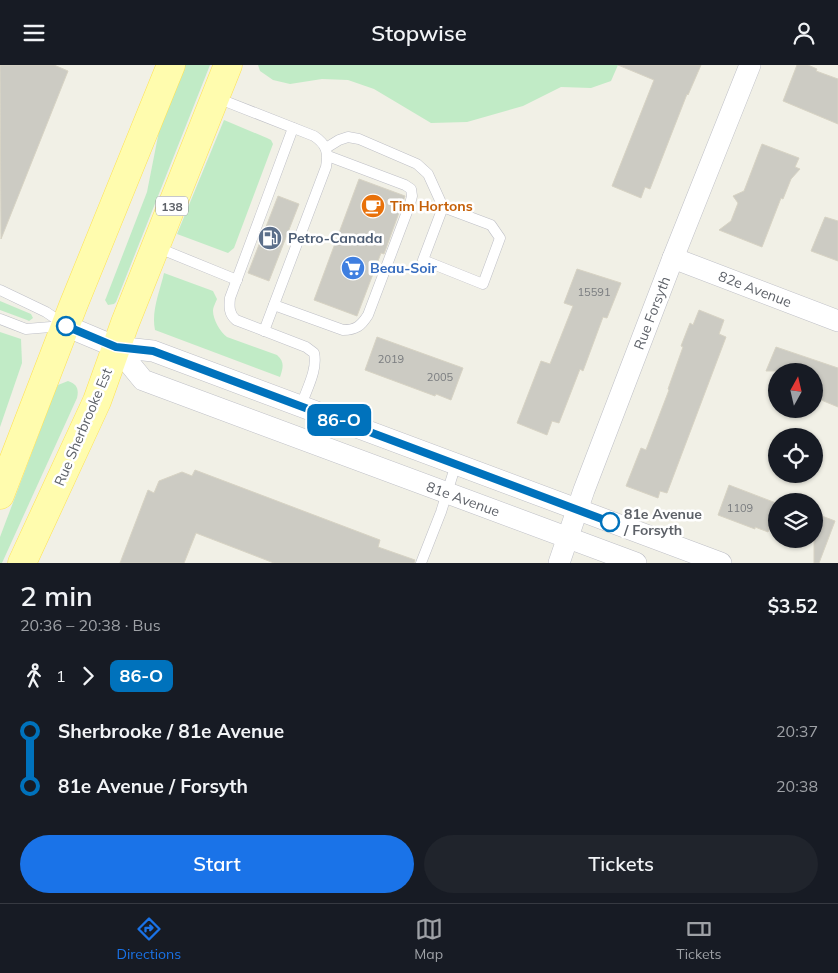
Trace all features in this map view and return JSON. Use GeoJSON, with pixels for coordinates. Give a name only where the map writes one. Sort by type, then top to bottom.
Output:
{"type":"FeatureCollection","features":[{"type":"Feature","properties":{"kind":"main road"},"geometry":{"type":"LineString","coordinates":[[0,495],[171,65]]}},
{"type":"Feature","properties":{"kind":"main road","name":"Rue Sherbrooke Est"},"geometry":{"type":"LineString","coordinates":[[22,563],[97,401],[116,347],[228,65]]}},
{"type":"Feature","properties":{"kind":"street","name":"Rue Forsyth"},"geometry":{"type":"LineString","coordinates":[[559,563],[577,509],[673,258],[750,65]]}},
{"type":"Feature","properties":{"kind":"street","name":"82e Avenue"},"geometry":{"type":"LineString","coordinates":[[673,258],[838,321]]}},
{"type":"Feature","properties":{"kind":"street","name":"81e Avenue"},"geometry":{"type":"LineString","coordinates":[[66,326],[116,347],[153,351],[721,563]]}},
{"type":"Feature","properties":{"kind":"street","name":"81e Avenue"},"geometry":{"type":"LineString","coordinates":[[116,347],[143,380],[636,563]]}},
{"type":"Feature","properties":{"kind":"street"},"geometry":{"type":"LineString","coordinates":[[197,399],[208,372]]}},
{"type":"Feature","properties":{"kind":"street"},"geometry":{"type":"LineString","coordinates":[[291,434],[301,406]]}},
{"type":"Feature","properties":{"kind":"lane"},"geometry":{"type":"LineString","coordinates":[[215,97],[314,136],[321,141],[327,152],[326,167],[264,331]]}},
{"type":"Feature","properties":{"kind":"lane"},"geometry":{"type":"LineString","coordinates":[[293,128],[230,298],[229,308],[232,317],[236,320],[306,347],[314,353],[316,360],[314,369],[301,406]]}},
{"type":"Feature","properties":{"kind":"lane"},"geometry":{"type":"LineString","coordinates":[[327,152],[339,140],[348,137],[359,139],[417,164],[428,174],[443,207],[491,225],[500,238],[483,284],[422,260],[443,207]]}},
{"type":"Feature","properties":{"kind":"lane"},"geometry":{"type":"LineString","coordinates":[[274,305],[343,329],[353,329],[362,325],[368,315],[410,204],[412,196],[410,189],[405,185],[327,152]]}},
{"type":"Feature","properties":{"kind":"lane"},"geometry":{"type":"LineString","coordinates":[[155,247],[237,279]]}},
{"type":"Feature","properties":{"kind":"lane"},"geometry":{"type":"LineString","coordinates":[[0,290],[46,312],[66,326]]}},
{"type":"Feature","properties":{"kind":"lane"},"geometry":{"type":"LineString","coordinates":[[0,319],[26,329],[66,326]]}},
{"type":"Feature","properties":{"kind":"lane"},"geometry":{"type":"LineString","coordinates":[[421,563],[441,512],[456,465]]}},
{"type":"Feature","properties":{"kind":"green space"},"geometry":{"type":"Polygon","coordinates":[[[185,65],[210,65],[116,302],[108,305],[105,300],[147,192],[159,131],[185,65]]]}},
{"type":"Feature","properties":{"kind":"green space"},"geometry":{"type":"Polygon","coordinates":[[[258,65],[618,65],[611,81],[591,88],[561,87],[523,106],[467,122],[431,123],[374,89],[348,80],[322,79],[290,84],[273,80],[260,71],[258,65]]]}},
{"type":"Feature","properties":{"kind":"green space"},"geometry":{"type":"Polygon","coordinates":[[[224,120],[267,138],[273,144],[234,248],[228,253],[177,234],[224,120]]]}},
{"type":"Feature","properties":{"kind":"green space"},"geometry":{"type":"Polygon","coordinates":[[[164,273],[213,291],[217,299],[213,308],[213,314],[222,332],[227,337],[277,355],[283,365],[280,377],[155,330],[155,308],[164,273]]]}},
{"type":"Feature","properties":{"kind":"green space"},"geometry":{"type":"Polygon","coordinates":[[[0,301],[31,314],[33,318],[29,321],[0,310],[0,301]]]}},
{"type":"Feature","properties":{"kind":"green space"},"geometry":{"type":"Polygon","coordinates":[[[0,332],[21,339],[22,363],[0,427],[0,332]]]}},
{"type":"Feature","properties":{"kind":"green space"},"geometry":{"type":"Polygon","coordinates":[[[68,381],[77,387],[77,398],[2,563],[0,563],[0,537],[55,391],[58,385],[68,381]]]}},
{"type":"Feature","properties":{"kind":"building"},"geometry":{"type":"Polygon","coordinates":[[[0,65],[54,65],[68,71],[1,239],[0,65]]]}},
{"type":"Feature","properties":{"kind":"building"},"geometry":{"type":"Polygon","coordinates":[[[618,65],[701,65],[687,94],[650,189],[645,187],[641,198],[612,186],[654,80],[618,65]]]}},
{"type":"Feature","properties":{"kind":"building"},"geometry":{"type":"Polygon","coordinates":[[[797,65],[808,65],[817,69],[816,71],[838,79],[838,124],[783,101],[797,65]]]}},
{"type":"Feature","properties":{"kind":"building"},"geometry":{"type":"Polygon","coordinates":[[[762,144],[799,158],[795,167],[800,169],[791,179],[783,199],[781,198],[762,247],[719,230],[731,221],[738,203],[733,196],[744,191],[762,144]]]}},
{"type":"Feature","properties":{"kind":"building"},"geometry":{"type":"Polygon","coordinates":[[[359,179],[405,196],[384,254],[381,253],[357,316],[314,300],[359,179]]]}},
{"type":"Feature","properties":{"kind":"building"},"geometry":{"type":"Polygon","coordinates":[[[278,196],[299,204],[269,281],[248,273],[278,196]]]}},
{"type":"Feature","properties":{"kind":"building"},"geometry":{"type":"Polygon","coordinates":[[[825,217],[838,221],[838,261],[811,251],[825,217]]]}},
{"type":"Feature","properties":{"kind":"building"},"geometry":{"type":"Polygon","coordinates":[[[577,269],[621,283],[607,318],[603,317],[583,371],[580,369],[559,423],[552,421],[547,435],[517,423],[541,361],[550,364],[573,306],[564,303],[577,269]]]}},
{"type":"Feature","properties":{"kind":"building"},"geometry":{"type":"Polygon","coordinates":[[[699,310],[724,320],[719,334],[726,337],[667,493],[660,491],[658,498],[626,486],[641,448],[646,450],[669,390],[683,347],[681,346],[690,323],[693,325],[699,310]]]}},
{"type":"Feature","properties":{"kind":"building"},"geometry":{"type":"Polygon","coordinates":[[[377,337],[463,368],[451,400],[365,370],[377,337]]]}},
{"type":"Feature","properties":{"kind":"building"},"geometry":{"type":"Polygon","coordinates":[[[776,347],[838,368],[838,407],[823,401],[823,363],[769,363],[776,347]]]}},
{"type":"Feature","properties":{"kind":"building"},"geometry":{"type":"Polygon","coordinates":[[[195,470],[380,540],[378,547],[415,560],[414,563],[274,563],[196,533],[184,563],[120,563],[148,490],[154,493],[159,481],[182,472],[192,476],[195,470]]]}},
{"type":"Feature","properties":{"kind":"building"},"geometry":{"type":"Polygon","coordinates":[[[729,485],[768,500],[768,532],[755,527],[755,529],[718,515],[729,485]]]}},
{"type":"Feature","properties":{"kind":"building"},"geometry":{"type":"Polygon","coordinates":[[[823,516],[835,521],[819,563],[814,563],[814,548],[823,548],[823,516]]]}},
{"type":"Feature","properties":{"kind":"bus line","name":"86-O"},"geometry":{"type":"LineString","coordinates":[[66,326],[116,347],[153,351],[610,522]]}},
{"type":"Feature","properties":{"kind":"place","name":"Tim Hortons"},"geometry":{"type":"Point","coordinates":[373,206]}},
{"type":"Feature","properties":{"kind":"place","name":"Petro-Canada"},"geometry":{"type":"Point","coordinates":[270,238]}},
{"type":"Feature","properties":{"kind":"place","name":"Beau-Soir"},"geometry":{"type":"Point","coordinates":[353,268]}},
{"type":"Feature","properties":{"kind":"place","name":"81e Avenue / Forsyth"},"geometry":{"type":"Point","coordinates":[610,522]}}]}
